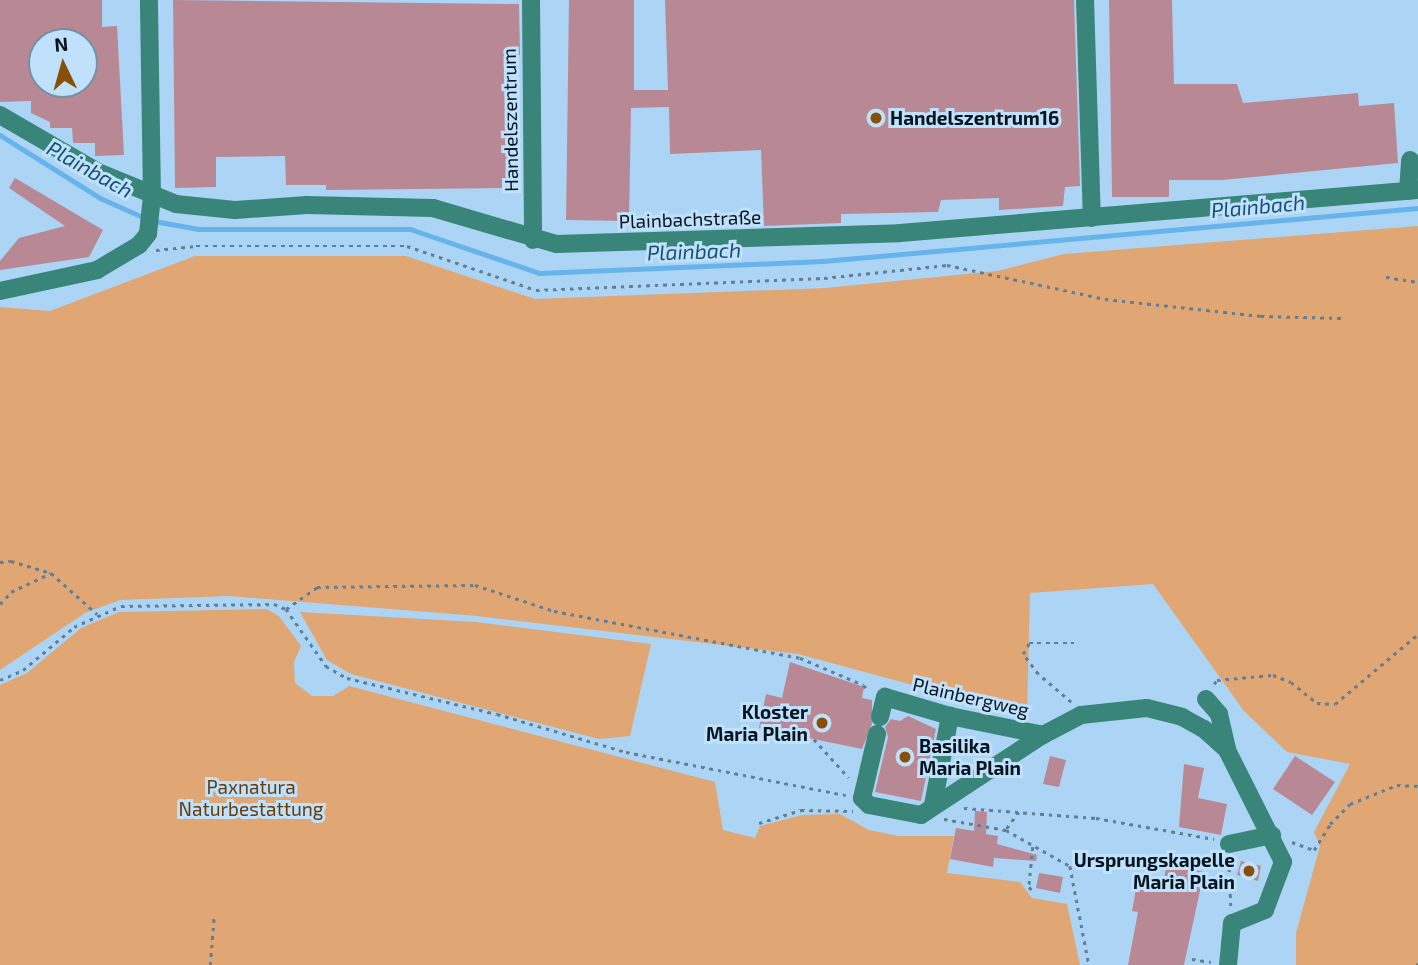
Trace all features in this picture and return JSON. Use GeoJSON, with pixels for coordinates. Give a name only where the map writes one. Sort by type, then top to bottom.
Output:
{"type":"FeatureCollection","features":[{"type":"Feature","properties":{"kind":"street"},"geometry":{"type":"LineString","coordinates":[[0,291],[97,270],[143,239],[152,202],[149,0]]}},
{"type":"Feature","properties":{"kind":"street","name":"Handelszentrum"},"geometry":{"type":"LineString","coordinates":[[531,0],[533,240]]}},
{"type":"Feature","properties":{"kind":"street"},"geometry":{"type":"LineString","coordinates":[[1085,0],[1092,218]]}},
{"type":"Feature","properties":{"kind":"street","name":"Plainbachstraße"},"geometry":{"type":"LineString","coordinates":[[0,115],[152,202],[235,210],[307,205],[433,208],[533,240],[597,243],[900,233],[1413,190],[1409,160]]}},
{"type":"Feature","properties":{"kind":"street"},"geometry":{"type":"LineString","coordinates":[[885,697],[864,799],[927,810],[1043,735]]}},
{"type":"Feature","properties":{"kind":"street","name":"Plainbergweg"},"geometry":{"type":"LineString","coordinates":[[885,697],[950,716],[1043,735],[1081,715],[1129,707],[1166,711],[1204,730],[1227,750],[1272,835],[1283,862],[1275,890],[1265,910],[1232,923]]}},
{"type":"Feature","properties":{"kind":"street"},"geometry":{"type":"LineString","coordinates":[[1206,699],[1219,715],[1227,750]]}},
{"type":"Feature","properties":{"kind":"street"},"geometry":{"type":"LineString","coordinates":[[927,810],[950,716]]}},
{"type":"Feature","properties":{"kind":"street"},"geometry":{"type":"LineString","coordinates":[[1224,842],[1272,835]]}},
{"type":"Feature","properties":{"kind":"street"},"geometry":{"type":"LineString","coordinates":[[1228,965],[1232,923]]}},
{"type":"Feature","properties":{"kind":"path"},"geometry":{"type":"LineString","coordinates":[[143,239],[155,250],[196,246],[407,246],[536,290],[824,278],[947,265],[1105,299],[1261,316],[1344,318]]}},
{"type":"Feature","properties":{"kind":"path"},"geometry":{"type":"LineString","coordinates":[[1386,278],[1418,282]]}},
{"type":"Feature","properties":{"kind":"path"},"geometry":{"type":"LineString","coordinates":[[0,562],[51,573],[97,614]]}},
{"type":"Feature","properties":{"kind":"path"},"geometry":{"type":"LineString","coordinates":[[0,604],[11,592],[51,573]]}},
{"type":"Feature","properties":{"kind":"path"},"geometry":{"type":"LineString","coordinates":[[286,609],[317,587],[475,585],[554,611],[800,658],[885,697]]}},
{"type":"Feature","properties":{"kind":"path"},"geometry":{"type":"LineString","coordinates":[[0,680],[23,670],[97,614],[121,606],[250,601],[286,609],[326,666],[370,686],[497,714],[626,752],[864,799]]}},
{"type":"Feature","properties":{"kind":"path"},"geometry":{"type":"LineString","coordinates":[[1206,699],[1217,680],[1273,675],[1291,682],[1317,704],[1335,704],[1418,634]]}},
{"type":"Feature","properties":{"kind":"path"},"geometry":{"type":"LineString","coordinates":[[1074,643],[1029,643],[1023,653],[1081,715]]}},
{"type":"Feature","properties":{"kind":"path"},"geometry":{"type":"LineString","coordinates":[[814,739],[864,799]]}},
{"type":"Feature","properties":{"kind":"path"},"geometry":{"type":"LineString","coordinates":[[1272,835],[1314,850],[1330,824],[1350,804],[1397,785],[1418,786]]}},
{"type":"Feature","properties":{"kind":"path"},"geometry":{"type":"LineString","coordinates":[[759,823],[801,810],[850,812],[864,799]]}},
{"type":"Feature","properties":{"kind":"path"},"geometry":{"type":"LineString","coordinates":[[927,810],[1019,812],[1096,818],[1224,842],[1232,923]]}},
{"type":"Feature","properties":{"kind":"path"},"geometry":{"type":"LineString","coordinates":[[927,810],[1006,831],[1070,866],[1089,965]]}},
{"type":"Feature","properties":{"kind":"path"},"geometry":{"type":"LineString","coordinates":[[1006,831],[1019,812]]}},
{"type":"Feature","properties":{"kind":"path"},"geometry":{"type":"LineString","coordinates":[[1033,847],[1029,887],[1035,893]]}},
{"type":"Feature","properties":{"kind":"path"},"geometry":{"type":"LineString","coordinates":[[209,965],[214,916]]}},
{"type":"Feature","properties":{"kind":"path"},"geometry":{"type":"LineString","coordinates":[[1192,958],[1204,961]]}},
{"type":"Feature","properties":{"kind":"green space"},"geometry":{"type":"Polygon","coordinates":[[[1418,226],[1418,965],[1296,965],[1296,933],[1320,846],[1314,832],[1350,764],[1287,752],[1244,711],[1153,584],[1030,593],[1027,716],[798,654],[477,616],[229,596],[120,600],[85,613],[0,670],[0,307],[50,311],[195,256],[406,256],[535,299],[825,288],[997,271],[1064,254],[1418,226]]]}},
{"type":"Feature","properties":{"kind":"green space","name":"Paxnatura Naturbestattung"},"geometry":{"type":"Polygon","coordinates":[[[267,609],[279,616],[301,646],[294,662],[295,683],[312,696],[333,696],[349,686],[715,782],[723,830],[755,838],[760,826],[802,815],[840,814],[869,830],[898,836],[954,836],[947,873],[1020,882],[1032,898],[1067,904],[1080,965],[0,965],[0,685],[27,673],[81,628],[119,612],[267,609]]]}},
{"type":"Feature","properties":{"kind":"green space"},"geometry":{"type":"Polygon","coordinates":[[[300,612],[476,622],[651,644],[630,736],[599,739],[351,674],[327,660],[300,612]]]}},
{"type":"Feature","properties":{"kind":"building"},"geometry":{"type":"Polygon","coordinates":[[[0,0],[102,0],[102,27],[117,26],[124,155],[95,156],[95,143],[73,143],[72,128],[50,128],[50,122],[31,113],[31,101],[0,102],[0,0]]]}},
{"type":"Feature","properties":{"kind":"building"},"geometry":{"type":"Polygon","coordinates":[[[173,0],[519,4],[520,55],[514,55],[516,188],[326,190],[326,185],[286,185],[285,156],[216,157],[216,187],[175,188],[173,0]]]}},
{"type":"Feature","properties":{"kind":"building","name":"Handelszentrum16"},"geometry":{"type":"Polygon","coordinates":[[[569,0],[634,0],[634,90],[668,90],[665,0],[1074,0],[1080,186],[1065,187],[1063,206],[999,210],[999,198],[941,200],[938,212],[841,214],[841,223],[764,226],[761,150],[670,154],[669,107],[631,108],[629,221],[566,220],[569,0]]]}},
{"type":"Feature","properties":{"kind":"building"},"geometry":{"type":"Polygon","coordinates":[[[1109,0],[1172,0],[1174,84],[1237,84],[1243,103],[1358,93],[1359,106],[1394,103],[1398,163],[1222,180],[1169,180],[1169,197],[1112,197],[1109,0]]]}},
{"type":"Feature","properties":{"kind":"building"},"geometry":{"type":"Polygon","coordinates":[[[15,178],[103,230],[89,257],[0,270],[0,261],[19,238],[65,226],[9,188],[15,178]]]}},
{"type":"Feature","properties":{"kind":"building","name":"Kloster Maria Plain"},"geometry":{"type":"Polygon","coordinates":[[[790,662],[864,687],[862,698],[872,700],[872,724],[862,749],[759,728],[766,694],[782,698],[790,662]]]}},
{"type":"Feature","properties":{"kind":"building","name":"Basilika Maria Plain"},"geometry":{"type":"Polygon","coordinates":[[[908,716],[936,729],[921,801],[875,792],[888,737],[885,727],[891,719],[900,721],[908,716]]]}},
{"type":"Feature","properties":{"kind":"building"},"geometry":{"type":"Polygon","coordinates":[[[1050,756],[1066,760],[1059,787],[1043,784],[1050,756]]]}},
{"type":"Feature","properties":{"kind":"building"},"geometry":{"type":"Polygon","coordinates":[[[1295,756],[1335,782],[1312,815],[1273,789],[1295,756]]]}},
{"type":"Feature","properties":{"kind":"building"},"geometry":{"type":"Polygon","coordinates":[[[1184,764],[1204,768],[1198,798],[1227,804],[1221,835],[1179,827],[1184,764]]]}},
{"type":"Feature","properties":{"kind":"building"},"geometry":{"type":"Polygon","coordinates":[[[975,811],[987,812],[986,834],[998,836],[997,844],[1037,855],[1036,861],[994,858],[993,867],[950,859],[956,828],[974,831],[975,811]]]}},
{"type":"Feature","properties":{"kind":"building","name":"Ursprungskapelle Maria Plain"},"geometry":{"type":"Polygon","coordinates":[[[1241,861],[1261,866],[1258,881],[1237,875],[1241,861]]]}},
{"type":"Feature","properties":{"kind":"building"},"geometry":{"type":"Polygon","coordinates":[[[1167,864],[1204,872],[1184,965],[1128,965],[1138,912],[1132,911],[1138,878],[1163,883],[1167,864]]]}},
{"type":"Feature","properties":{"kind":"building"},"geometry":{"type":"Polygon","coordinates":[[[1039,873],[1063,877],[1060,893],[1036,888],[1039,873]]]}},
{"type":"Feature","properties":{"kind":"waterway","name":"Plainbach"},"geometry":{"type":"LineString","coordinates":[[0,135],[100,198],[145,218]]}},
{"type":"Feature","properties":{"kind":"waterway","name":"Plainbach"},"geometry":{"type":"LineString","coordinates":[[154,221],[198,229],[410,229],[539,273],[823,261],[1418,208]]}},
{"type":"Feature","properties":{"kind":"place","name":"Handelszentrum16"},"geometry":{"type":"Point","coordinates":[876,118]}},
{"type":"Feature","properties":{"kind":"place","name":"Kloster Maria Plain"},"geometry":{"type":"Point","coordinates":[822,723]}},
{"type":"Feature","properties":{"kind":"place","name":"Basilika Maria Plain"},"geometry":{"type":"Point","coordinates":[905,757]}},
{"type":"Feature","properties":{"kind":"place","name":"Ursprungskapelle Maria Plain"},"geometry":{"type":"Point","coordinates":[1249,871]}}]}
